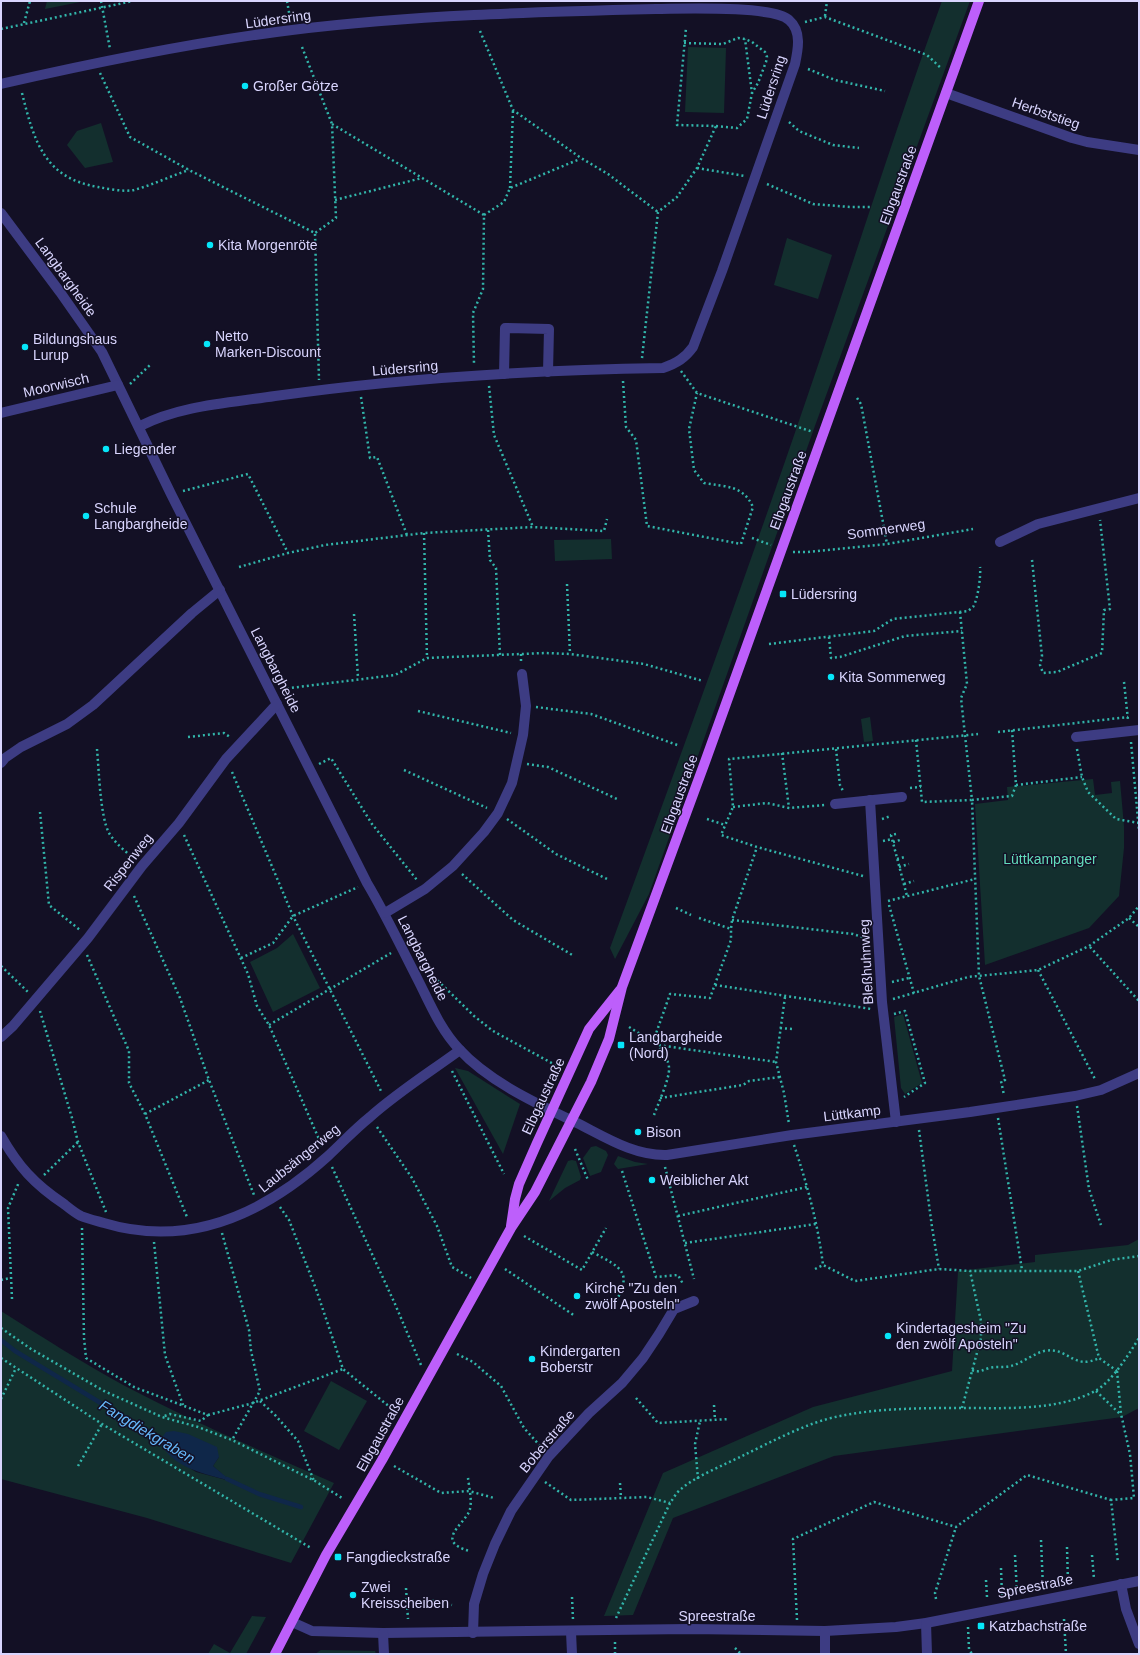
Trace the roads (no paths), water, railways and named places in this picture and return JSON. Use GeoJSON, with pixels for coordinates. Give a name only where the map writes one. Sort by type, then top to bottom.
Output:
{"type":"FeatureCollection","features":[{"type":"Feature","properties":{"kind":"main road","name":"Elbgaustraße"},"geometry":{"type":"LineString","coordinates":[[275,1654],[322,1561],[382,1460],[511,1228],[536,1192],[591,1082],[609,1039],[622,987],[705,762],[979,1]]}},
{"type":"Feature","properties":{"kind":"main road","name":"Elbgaustraße"},"geometry":{"type":"LineString","coordinates":[[511,1228],[515,1199],[519,1184],[589,1029],[622,987]]}},
{"type":"Feature","properties":{"kind":"street","name":"Lüdersring"},"geometry":{"type":"LineString","coordinates":[[1,84],[95,62],[294,30],[473,14],[688,9],[765,11],[780,14],[790,20],[794,27],[797,35],[798,48],[795,64],[722,271],[693,347],[687,356],[676,364],[664,368],[622,368],[488,375],[319,390],[195,407],[161,417],[140,426]]}},
{"type":"Feature","properties":{"kind":"street","name":"Herbststieg"},"geometry":{"type":"LineString","coordinates":[[946,93],[1072,138],[1086,142],[1139,150]]}},
{"type":"Feature","properties":{"kind":"street","name":"Langbargheide"},"geometry":{"type":"LineString","coordinates":[[1,214],[60,292],[102,352],[119,388],[140,426],[171,494],[367,883],[385,913],[443,1029],[460,1050],[474,1063],[491,1075],[552,1110]]}},
{"type":"Feature","properties":{"kind":"street"},"geometry":{"type":"LineString","coordinates":[[504,374],[506,328],[549,329],[548,372]]}},
{"type":"Feature","properties":{"kind":"street","name":"Moorwisch"},"geometry":{"type":"LineString","coordinates":[[1,413],[119,388]]}},
{"type":"Feature","properties":{"kind":"street"},"geometry":{"type":"LineString","coordinates":[[1000,542],[1038,524],[1139,498]]}},
{"type":"Feature","properties":{"kind":"street"},"geometry":{"type":"LineString","coordinates":[[1,763],[5,758],[21,747],[67,724],[93,705],[192,613],[220,590]]}},
{"type":"Feature","properties":{"kind":"street"},"geometry":{"type":"LineString","coordinates":[[385,913],[425,889],[453,866],[484,832],[498,813],[512,783],[523,735],[526,706],[522,674]]}},
{"type":"Feature","properties":{"kind":"street","name":"Rispenweg"},"geometry":{"type":"LineString","coordinates":[[1,1038],[36,1000],[85,941],[142,866],[179,823],[226,759],[277,704]]}},
{"type":"Feature","properties":{"kind":"street"},"geometry":{"type":"LineString","coordinates":[[1076,737],[1134,730]]}},
{"type":"Feature","properties":{"kind":"street"},"geometry":{"type":"LineString","coordinates":[[840,804],[904,793]]}},
{"type":"Feature","properties":{"kind":"street","name":"Bleßhuhnweg"},"geometry":{"type":"LineString","coordinates":[[870,800],[882,1002],[896,1122]]}},
{"type":"Feature","properties":{"kind":"street","name":"Laubsängerweg"},"geometry":{"type":"LineString","coordinates":[[1,1136],[23,1171],[35,1183],[82,1216],[132,1230],[167,1233],[192,1229],[219,1223],[259,1207],[274,1197],[327,1157],[387,1103],[460,1050]]}},
{"type":"Feature","properties":{"kind":"street","name":"Lüttkamp"},"geometry":{"type":"LineString","coordinates":[[552,1110],[619,1144],[656,1156],[792,1135],[970,1112],[1075,1096],[1101,1090],[1139,1073]]}},
{"type":"Feature","properties":{"kind":"street","name":"Boberstraße"},"geometry":{"type":"LineString","coordinates":[[473,1633],[474,1604],[483,1574],[495,1544],[511,1511],[538,1470],[589,1413],[622,1383],[638,1365],[659,1334],[674,1308],[694,1301]]}},
{"type":"Feature","properties":{"kind":"street","name":"Spreestraße"},"geometry":{"type":"LineString","coordinates":[[292,1622],[312,1631],[383,1634],[689,1629],[825,1631],[896,1627],[926,1623],[1139,1581]]}},
{"type":"Feature","properties":{"kind":"street"},"geometry":{"type":"LineString","coordinates":[[1121,1584],[1126,1609],[1139,1644]]}},
{"type":"Feature","properties":{"kind":"street"},"geometry":{"type":"LineString","coordinates":[[926,1623],[927,1654]]}},
{"type":"Feature","properties":{"kind":"street"},"geometry":{"type":"LineString","coordinates":[[824,1654],[825,1631]]}},
{"type":"Feature","properties":{"kind":"street"},"geometry":{"type":"LineString","coordinates":[[571,1632],[572,1654]]}},
{"type":"Feature","properties":{"kind":"street"},"geometry":{"type":"LineString","coordinates":[[383,1634],[384,1654]]}},
{"type":"Feature","properties":{"kind":"water"},"geometry":{"type":"Polygon","coordinates":[[[174,1431],[188,1434],[217,1447],[219,1457],[213,1466],[231,1481],[201,1473],[171,1457],[164,1449],[160,1440],[166,1432],[174,1431]]]}},
{"type":"Feature","properties":{"kind":"waterway","name":"Fangdiekgraben"},"geometry":{"type":"LineString","coordinates":[[1,1340],[15,1351],[165,1442]]}},
{"type":"Feature","properties":{"kind":"waterway","name":"Fangdiekgraben"},"geometry":{"type":"LineString","coordinates":[[227,1479],[259,1494],[301,1507]]}},
{"type":"Feature","properties":{"kind":"place","name":"Großer Götze"},"geometry":{"type":"Point","coordinates":[245,86]}},
{"type":"Feature","properties":{"kind":"place","name":"Kita Morgenröte"},"geometry":{"type":"Point","coordinates":[210,245]}},
{"type":"Feature","properties":{"kind":"place","name":"Netto Marken-Discount"},"geometry":{"type":"Point","coordinates":[207,344]}},
{"type":"Feature","properties":{"kind":"place","name":"Bildungshaus Lurup"},"geometry":{"type":"Point","coordinates":[25,347]}},
{"type":"Feature","properties":{"kind":"place","name":"Liegender"},"geometry":{"type":"Point","coordinates":[106,449]}},
{"type":"Feature","properties":{"kind":"place","name":"Schule Langbargheide"},"geometry":{"type":"Point","coordinates":[86,516]}},
{"type":"Feature","properties":{"kind":"place","name":"Lüdersring"},"geometry":{"type":"Point","coordinates":[783,594]}},
{"type":"Feature","properties":{"kind":"place","name":"Kita Sommerweg"},"geometry":{"type":"Point","coordinates":[831,677]}},
{"type":"Feature","properties":{"kind":"place","name":"Langbargheide (Nord)"},"geometry":{"type":"Point","coordinates":[621,1045]}},
{"type":"Feature","properties":{"kind":"place","name":"Bison"},"geometry":{"type":"Point","coordinates":[638,1132]}},
{"type":"Feature","properties":{"kind":"place","name":"Weiblicher Akt"},"geometry":{"type":"Point","coordinates":[652,1180]}},
{"type":"Feature","properties":{"kind":"place","name":"Kirche \"Zu den zwölf Aposteln\""},"geometry":{"type":"Point","coordinates":[577,1296]}},
{"type":"Feature","properties":{"kind":"place","name":"Kindertagesheim \"Zu den zwölf Aposteln\""},"geometry":{"type":"Point","coordinates":[888,1336]}},
{"type":"Feature","properties":{"kind":"place","name":"Kindergarten Boberstr"},"geometry":{"type":"Point","coordinates":[532,1359]}},
{"type":"Feature","properties":{"kind":"place","name":"Fangdieckstraße"},"geometry":{"type":"Point","coordinates":[338,1557]}},
{"type":"Feature","properties":{"kind":"place","name":"Zwei Kreisscheiben"},"geometry":{"type":"Point","coordinates":[353,1595]}},
{"type":"Feature","properties":{"kind":"place","name":"Katzbachstraße"},"geometry":{"type":"Point","coordinates":[981,1626]}},
{"type":"Feature","properties":{"kind":"park label","name":"Lüttkampanger"},"geometry":{"type":"Point","coordinates":[1050,859]}}]}
